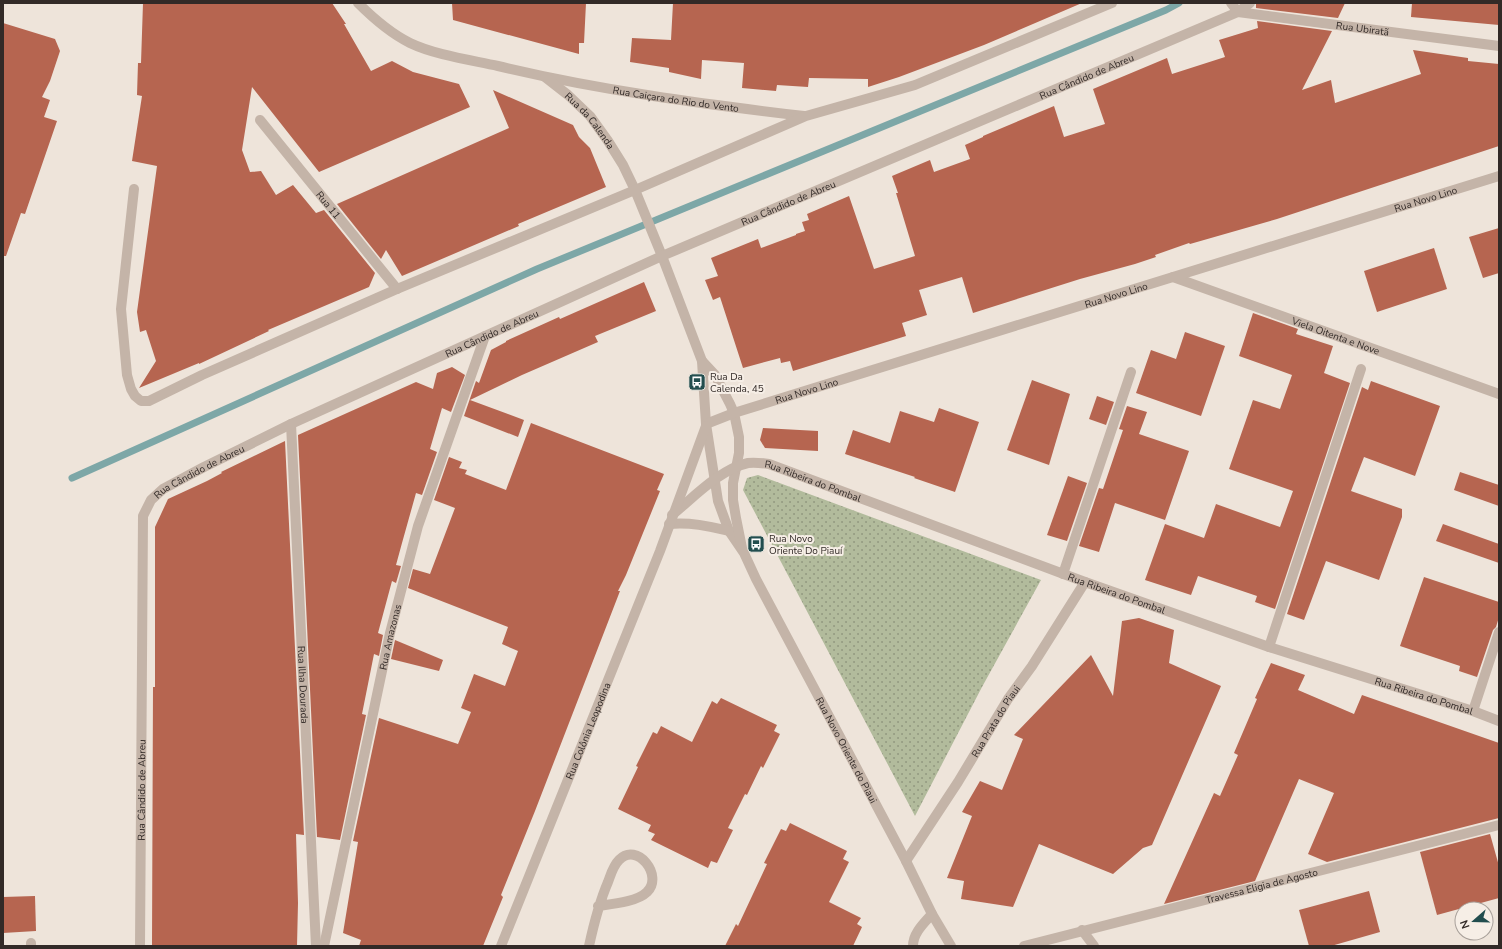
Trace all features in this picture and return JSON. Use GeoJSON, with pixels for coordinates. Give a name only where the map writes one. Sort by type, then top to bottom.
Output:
{"type":"FeatureCollection","features":[{"type":"Feature","properties":{"kind":"street","name":"Rua da Calenda"},"geometry":{"type":"LineString","coordinates":[[358,3],[385,29],[411,44],[438,52],[545,77],[568,95],[590,116],[623,165],[637,194],[702,361],[706,424]]}},
{"type":"Feature","properties":{"kind":"street"},"geometry":{"type":"LineString","coordinates":[[134,189],[121,309],[127,375],[134,396],[141,401],[149,400],[397,289],[637,194],[806,116],[915,85],[1112,3]]}},
{"type":"Feature","properties":{"kind":"street","name":"Rua Cândido de Abreu"},"geometry":{"type":"LineString","coordinates":[[140,946],[144,516],[151,500],[163,489],[291,424],[662,256],[1233,6],[1250,3]]}},
{"type":"Feature","properties":{"kind":"street","name":"Rua Ubiratã"},"geometry":{"type":"LineString","coordinates":[[1233,6],[1499,46]]}},
{"type":"Feature","properties":{"kind":"street","name":"Rua Caiçara do Rio do Vento"},"geometry":{"type":"LineString","coordinates":[[545,77],[730,107],[806,116]]}},
{"type":"Feature","properties":{"kind":"street","name":"Rua 11"},"geometry":{"type":"LineString","coordinates":[[260,120],[397,289]]}},
{"type":"Feature","properties":{"kind":"street","name":"Rua Novo Lino"},"geometry":{"type":"LineString","coordinates":[[706,424],[734,413],[1499,176]]}},
{"type":"Feature","properties":{"kind":"street","name":"Viela Oitenta e Nove"},"geometry":{"type":"LineString","coordinates":[[1173,277],[1499,394]]}},
{"type":"Feature","properties":{"kind":"street","name":"Rua Amazonas"},"geometry":{"type":"LineString","coordinates":[[324,946],[390,633],[418,526],[485,336]]}},
{"type":"Feature","properties":{"kind":"street","name":"Rua da Calenda"},"geometry":{"type":"LineString","coordinates":[[702,361],[715,375],[734,413]]}},
{"type":"Feature","properties":{"kind":"street"},"geometry":{"type":"LineString","coordinates":[[1269,647],[1362,369]]}},
{"type":"Feature","properties":{"kind":"street"},"geometry":{"type":"LineString","coordinates":[[1063,574],[1131,372]]}},
{"type":"Feature","properties":{"kind":"street","name":"Rua Novo Oriente do Piaui"},"geometry":{"type":"LineString","coordinates":[[734,413],[739,437],[737,466],[733,483],[734,500],[736,518],[744,553]]}},
{"type":"Feature","properties":{"kind":"street","name":"Rua Ilha Dourada"},"geometry":{"type":"LineString","coordinates":[[291,424],[316,946]]}},
{"type":"Feature","properties":{"kind":"street","name":"Rua Novo Oriente do Piaui"},"geometry":{"type":"LineString","coordinates":[[706,424],[718,501],[729,531],[744,553],[756,580],[906,860],[932,914],[951,946]]}},
{"type":"Feature","properties":{"kind":"street","name":"Rua Colônia Leopodina"},"geometry":{"type":"LineString","coordinates":[[501,946],[657,558],[706,424]]}},
{"type":"Feature","properties":{"kind":"street","name":"Rua Ribeira do Pombal"},"geometry":{"type":"LineString","coordinates":[[737,466],[757,462],[769,464],[1063,574],[1269,647],[1473,711],[1499,721]]}},
{"type":"Feature","properties":{"kind":"street"},"geometry":{"type":"LineString","coordinates":[[671,520],[714,480],[737,466]]}},
{"type":"Feature","properties":{"kind":"street"},"geometry":{"type":"LineString","coordinates":[[671,520],[700,524],[729,531]]}},
{"type":"Feature","properties":{"kind":"street","name":"Rua Prata do Piaui"},"geometry":{"type":"LineString","coordinates":[[906,860],[958,782],[1008,699],[1032,666],[1085,582]]}},
{"type":"Feature","properties":{"kind":"street"},"geometry":{"type":"LineString","coordinates":[[1473,711],[1499,632]]}},
{"type":"Feature","properties":{"kind":"street","name":"Travessa Eligia de Agosto"},"geometry":{"type":"LineString","coordinates":[[1024,946],[1499,825]]}},
{"type":"Feature","properties":{"kind":"street"},"geometry":{"type":"LineString","coordinates":[[589,946],[598,906],[614,867],[619,860],[624,856],[633,855],[640,856],[648,864],[652,882],[648,892],[638,898],[598,906]]}},
{"type":"Feature","properties":{"kind":"street"},"geometry":{"type":"LineString","coordinates":[[913,946],[918,930],[932,914]]}},
{"type":"Feature","properties":{"kind":"street"},"geometry":{"type":"LineString","coordinates":[[1082,930],[1094,946]]}},
{"type":"Feature","properties":{"kind":"green space"},"geometry":{"type":"Polygon","coordinates":[[[758,475],[1041,580],[982,687],[915,816],[743,490],[747,478],[758,475]]]}},
{"type":"Feature","properties":{"kind":"building"},"geometry":{"type":"Polygon","coordinates":[[[143,3],[332,3],[346,24],[344,24],[371,71],[392,61],[413,72],[459,84],[470,107],[319,172],[252,87],[242,150],[250,172],[261,171],[276,195],[293,185],[316,213],[324,210],[375,273],[369,287],[268,330],[269,331],[199,364],[139,388],[156,361],[146,330],[140,332],[137,312],[157,166],[132,161],[142,96],[137,95],[138,63],[141,63],[143,3]]]}},
{"type":"Feature","properties":{"kind":"building"},"geometry":{"type":"Polygon","coordinates":[[[452,3],[586,3],[584,43],[579,43],[579,54],[453,20],[452,3]]]}},
{"type":"Feature","properties":{"kind":"building"},"geometry":{"type":"Polygon","coordinates":[[[673,3],[1082,3],[984,45],[868,87],[868,79],[809,78],[808,87],[777,85],[776,91],[742,88],[744,63],[702,60],[701,79],[669,72],[669,68],[630,62],[632,38],[671,40],[673,3]]]}},
{"type":"Feature","properties":{"kind":"building"},"geometry":{"type":"Polygon","coordinates":[[[1256,3],[1345,3],[1338,18],[1256,8],[1256,3]]]}},
{"type":"Feature","properties":{"kind":"building"},"geometry":{"type":"Polygon","coordinates":[[[1412,3],[1499,3],[1499,25],[1411,17],[1412,3]]]}},
{"type":"Feature","properties":{"kind":"building"},"geometry":{"type":"Polygon","coordinates":[[[1257,21],[1332,31],[1302,90],[1331,80],[1335,103],[1421,74],[1413,50],[1468,58],[1468,61],[1499,64],[1499,146],[1277,219],[1190,244],[1189,243],[1135,264],[1080,279],[973,313],[962,277],[919,290],[927,315],[902,323],[906,336],[793,371],[790,361],[781,363],[780,358],[743,368],[720,297],[713,300],[705,280],[718,276],[711,258],[758,239],[761,248],[805,231],[802,222],[809,220],[807,214],[849,196],[874,269],[915,256],[892,176],[930,160],[934,172],[970,159],[965,145],[1054,106],[1064,137],[1105,124],[1093,89],[1167,58],[1172,74],[1225,57],[1219,40],[1258,28],[1257,21]]]}},
{"type":"Feature","properties":{"kind":"building"},"geometry":{"type":"Polygon","coordinates":[[[3,23],[55,39],[60,51],[50,81],[42,97],[50,100],[44,117],[57,121],[25,214],[21,213],[6,256],[3,256],[3,23]]]}},
{"type":"Feature","properties":{"kind":"building"},"geometry":{"type":"Polygon","coordinates":[[[493,90],[573,125],[579,137],[590,148],[606,187],[518,224],[519,226],[402,276],[386,250],[381,259],[337,204],[509,128],[493,90]]]}},
{"type":"Feature","properties":{"kind":"building"},"geometry":{"type":"Polygon","coordinates":[[[1499,228],[1499,273],[1483,278],[1469,237],[1499,228]]]}},
{"type":"Feature","properties":{"kind":"building"},"geometry":{"type":"Polygon","coordinates":[[[1434,248],[1447,289],[1377,312],[1364,271],[1434,248]]]}},
{"type":"Feature","properties":{"kind":"building"},"geometry":{"type":"Polygon","coordinates":[[[644,282],[656,311],[595,336],[598,342],[522,375],[470,400],[524,420],[518,437],[464,416],[476,381],[479,383],[491,350],[506,341],[559,317],[560,319],[644,282]]]}},
{"type":"Feature","properties":{"kind":"building"},"geometry":{"type":"Polygon","coordinates":[[[1253,313],[1298,329],[1296,334],[1333,346],[1324,373],[1350,383],[1275,609],[1255,602],[1257,596],[1198,576],[1191,595],[1145,580],[1165,524],[1204,538],[1216,504],[1280,527],[1293,491],[1229,469],[1253,400],[1280,409],[1292,375],[1239,356],[1253,313]]]}},
{"type":"Feature","properties":{"kind":"building"},"geometry":{"type":"Polygon","coordinates":[[[1185,332],[1225,346],[1201,416],[1136,393],[1151,350],[1176,359],[1185,332]]]}},
{"type":"Feature","properties":{"kind":"building"},"geometry":{"type":"Polygon","coordinates":[[[452,367],[465,375],[451,412],[442,408],[430,449],[437,452],[422,495],[416,493],[396,565],[401,566],[396,583],[392,581],[378,633],[383,635],[379,656],[374,654],[362,714],[366,715],[340,840],[317,837],[298,435],[416,382],[433,389],[437,373],[452,367]]]}},
{"type":"Feature","properties":{"kind":"building"},"geometry":{"type":"Polygon","coordinates":[[[1032,380],[1070,394],[1049,465],[1007,450],[1032,380]]]}},
{"type":"Feature","properties":{"kind":"building"},"geometry":{"type":"Polygon","coordinates":[[[1371,381],[1440,406],[1415,476],[1364,457],[1351,491],[1402,509],[1402,517],[1379,580],[1326,561],[1304,620],[1287,614],[1362,387],[1368,390],[1371,381]]]}},
{"type":"Feature","properties":{"kind":"building"},"geometry":{"type":"Polygon","coordinates":[[[1097,396],[1114,402],[1106,425],[1089,419],[1097,396]]]}},
{"type":"Feature","properties":{"kind":"building"},"geometry":{"type":"Polygon","coordinates":[[[1127,406],[1147,412],[1139,434],[1189,451],[1165,520],[1115,503],[1099,552],[1079,546],[1099,488],[1103,489],[1123,430],[1119,429],[1127,406]]]}},
{"type":"Feature","properties":{"kind":"building"},"geometry":{"type":"Polygon","coordinates":[[[939,408],[979,422],[955,492],[845,454],[853,430],[890,443],[900,411],[934,422],[939,408]]]}},
{"type":"Feature","properties":{"kind":"building"},"geometry":{"type":"Polygon","coordinates":[[[531,423],[664,474],[657,490],[660,491],[618,591],[620,591],[501,895],[503,897],[483,946],[359,946],[361,940],[343,933],[358,842],[353,841],[379,718],[458,744],[471,712],[461,708],[474,674],[505,686],[518,651],[502,644],[508,627],[408,588],[413,569],[430,574],[455,508],[434,500],[449,457],[462,462],[459,468],[467,470],[465,474],[506,490],[531,423]]]}},
{"type":"Feature","properties":{"kind":"building"},"geometry":{"type":"Polygon","coordinates":[[[763,428],[818,431],[818,451],[765,448],[760,440],[763,428]]]}},
{"type":"Feature","properties":{"kind":"building"},"geometry":{"type":"Polygon","coordinates":[[[285,441],[304,835],[296,834],[298,903],[297,946],[152,946],[155,527],[168,499],[285,441]]]}},
{"type":"Feature","properties":{"kind":"building"},"geometry":{"type":"Polygon","coordinates":[[[1460,472],[1499,485],[1499,506],[1454,490],[1460,472]]]}},
{"type":"Feature","properties":{"kind":"building"},"geometry":{"type":"Polygon","coordinates":[[[1068,476],[1087,483],[1067,541],[1047,535],[1068,476]]]}},
{"type":"Feature","properties":{"kind":"building"},"geometry":{"type":"Polygon","coordinates":[[[1443,524],[1499,544],[1499,563],[1436,541],[1443,524]]]}},
{"type":"Feature","properties":{"kind":"building"},"geometry":{"type":"Polygon","coordinates":[[[1424,577],[1499,602],[1499,617],[1477,677],[1459,671],[1460,666],[1400,646],[1424,577]]]}},
{"type":"Feature","properties":{"kind":"building"},"geometry":{"type":"Polygon","coordinates":[[[1139,618],[1174,630],[1169,663],[1221,686],[1152,845],[1143,848],[1113,874],[1039,844],[1013,907],[961,899],[964,881],[947,878],[972,816],[962,812],[980,781],[1002,790],[1023,739],[1014,735],[1091,655],[1113,696],[1122,621],[1139,618]]]}},
{"type":"Feature","properties":{"kind":"building"},"geometry":{"type":"Polygon","coordinates":[[[395,640],[443,660],[439,671],[391,659],[395,640]]]}},
{"type":"Feature","properties":{"kind":"building"},"geometry":{"type":"Polygon","coordinates":[[[1271,663],[1305,675],[1298,690],[1354,714],[1362,695],[1499,743],[1499,818],[1327,862],[1308,854],[1334,793],[1299,779],[1255,881],[1164,904],[1214,793],[1220,796],[1238,755],[1234,753],[1257,699],[1255,698],[1271,663]]]}},
{"type":"Feature","properties":{"kind":"building"},"geometry":{"type":"Polygon","coordinates":[[[721,698],[777,725],[774,731],[780,734],[763,768],[761,766],[747,795],[745,794],[728,828],[733,830],[717,863],[711,861],[708,868],[651,840],[655,834],[648,831],[651,825],[618,809],[638,767],[636,766],[653,732],[657,734],[661,726],[692,742],[712,701],[717,704],[721,698]]]}},
{"type":"Feature","properties":{"kind":"building"},"geometry":{"type":"Polygon","coordinates":[[[790,823],[847,851],[843,859],[849,862],[829,902],[861,918],[857,924],[862,927],[853,946],[725,946],[736,924],[738,926],[767,864],[764,863],[781,829],[786,831],[790,823]]]}},
{"type":"Feature","properties":{"kind":"building"},"geometry":{"type":"Polygon","coordinates":[[[1490,834],[1499,866],[1499,898],[1488,901],[1454,901],[1454,910],[1437,915],[1420,852],[1490,834]]]}},
{"type":"Feature","properties":{"kind":"building"},"geometry":{"type":"Polygon","coordinates":[[[1369,891],[1380,932],[1331,946],[1309,946],[1299,910],[1369,891]]]}},
{"type":"Feature","properties":{"kind":"building"},"geometry":{"type":"Polygon","coordinates":[[[35,896],[36,931],[3,933],[3,897],[35,896]]]}},
{"type":"Feature","properties":{"kind":"waterway"},"geometry":{"type":"LineString","coordinates":[[72,478],[537,269],[1166,10],[1179,3]]}},
{"type":"Feature","properties":{"kind":"place","name":"Rua Da Calenda, 45"},"geometry":{"type":"Point","coordinates":[697,382]}},
{"type":"Feature","properties":{"kind":"place","name":"Rua Novo Oriente Do Piauí"},"geometry":{"type":"Point","coordinates":[756,544]}}]}
